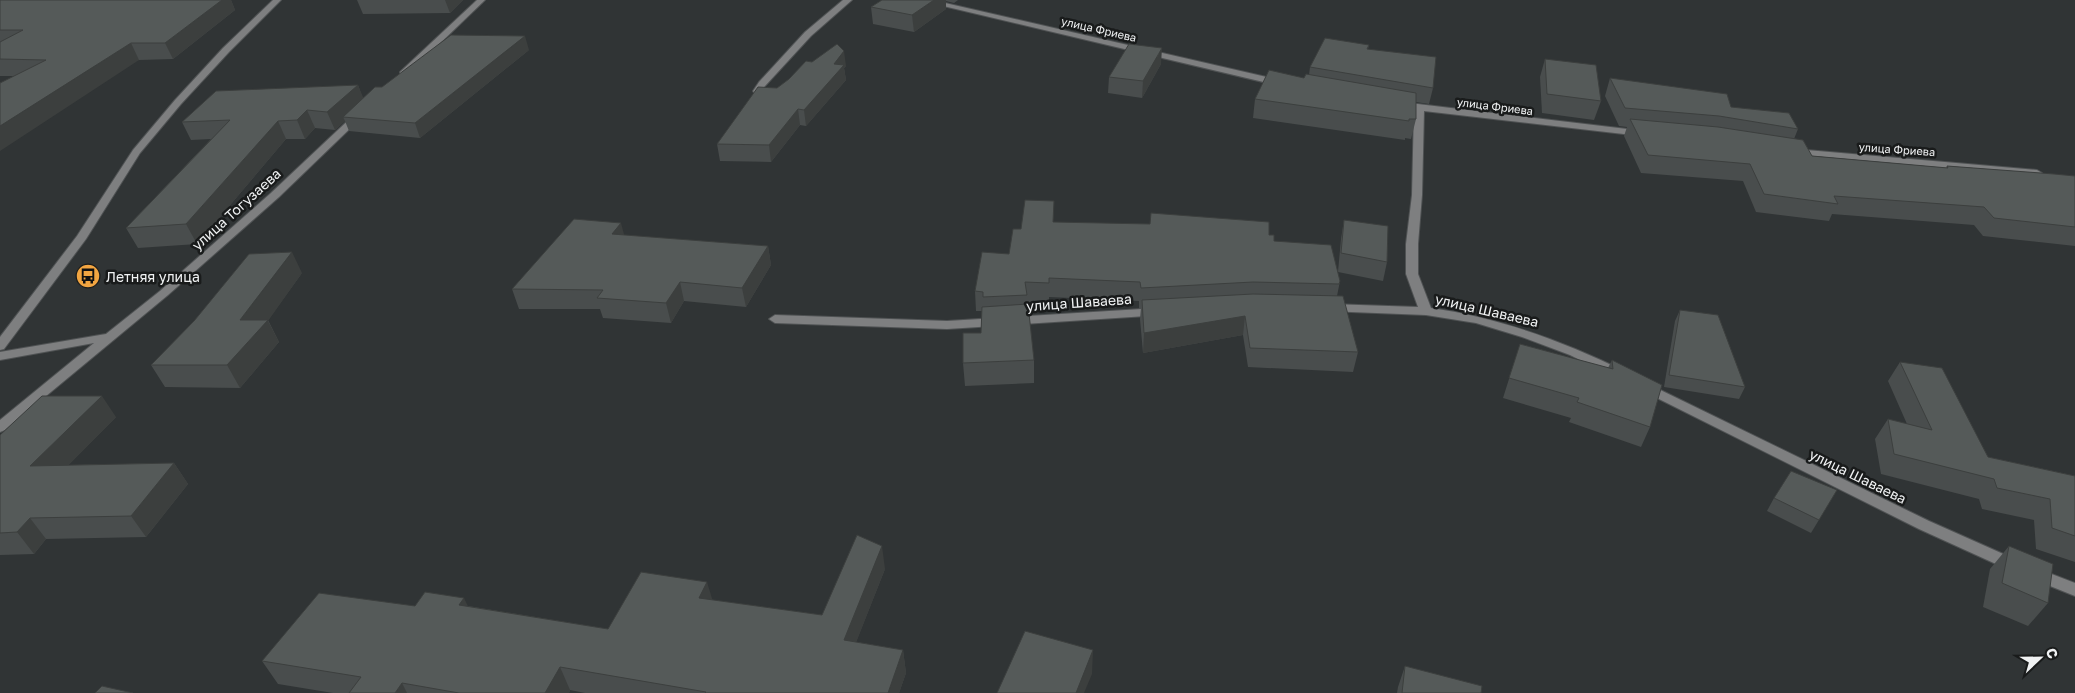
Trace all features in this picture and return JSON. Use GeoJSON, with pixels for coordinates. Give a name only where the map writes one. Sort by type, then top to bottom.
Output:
{"type":"FeatureCollection","features":[{"type":"Feature","properties":{"kind":"street"},"geometry":{"type":"LineString","coordinates":[[0,346],[82,237],[142,145],[178,102],[226,50],[277,0]]}},
{"type":"Feature","properties":{"kind":"street"},"geometry":{"type":"LineString","coordinates":[[398,79],[481,0]]}},
{"type":"Feature","properties":{"kind":"street"},"geometry":{"type":"LineString","coordinates":[[761,97],[757,91],[767,78],[808,34],[848,0]]}},
{"type":"Feature","properties":{"kind":"street","name":"улица Фриева"},"geometry":{"type":"LineString","coordinates":[[922,0],[1293,86]]}},
{"type":"Feature","properties":{"kind":"street","name":"улица Фриева"},"geometry":{"type":"LineString","coordinates":[[1391,103],[1492,118],[1648,133]]}},
{"type":"Feature","properties":{"kind":"street","name":"улица Тогузаева"},"geometry":{"type":"LineString","coordinates":[[0,427],[164,293],[250,218],[370,105]]}},
{"type":"Feature","properties":{"kind":"street"},"geometry":{"type":"LineString","coordinates":[[1419,108],[1418,195],[1412,244],[1412,274],[1426,311]]}},
{"type":"Feature","properties":{"kind":"street","name":"улица Фриева"},"geometry":{"type":"LineString","coordinates":[[1788,151],[1976,166],[2045,174]]}},
{"type":"Feature","properties":{"kind":"street","name":"улица Шаваева"},"geometry":{"type":"LineString","coordinates":[[1316,308],[1426,311],[1507,328],[1554,343],[1592,360],[1924,525],[2075,590]]}},
{"type":"Feature","properties":{"kind":"street","name":"улица Шаваева"},"geometry":{"type":"LineString","coordinates":[[776,319],[947,325],[1021,322],[1173,311]]}},
{"type":"Feature","properties":{"kind":"street"},"geometry":{"type":"LineString","coordinates":[[0,356],[110,337]]}},
{"type":"Feature","properties":{"kind":"building"},"geometry":{"type":"Polygon","coordinates":[[[0,0],[222,0],[165,43],[131,43],[0,126],[0,83],[46,60],[0,59],[0,42],[23,30],[0,30],[0,0]]]}},
{"type":"Feature","properties":{"kind":"building"},"geometry":{"type":"Polygon","coordinates":[[[882,0],[934,0],[912,15],[871,7],[882,0]]]}},
{"type":"Feature","properties":{"kind":"building"},"geometry":{"type":"Polygon","coordinates":[[[451,35],[525,36],[415,123],[343,117],[375,87],[382,87],[451,35]]]}},
{"type":"Feature","properties":{"kind":"building"},"geometry":{"type":"Polygon","coordinates":[[[1325,38],[1369,45],[1367,49],[1436,57],[1433,88],[1310,67],[1325,38]]]}},
{"type":"Feature","properties":{"kind":"building"},"geometry":{"type":"Polygon","coordinates":[[[837,44],[844,51],[834,64],[844,65],[804,110],[798,109],[769,145],[717,144],[758,87],[777,88],[789,79],[806,61],[812,62],[837,44]]]}},
{"type":"Feature","properties":{"kind":"building"},"geometry":{"type":"Polygon","coordinates":[[[1129,44],[1162,48],[1143,81],[1109,77],[1129,44]]]}},
{"type":"Feature","properties":{"kind":"building"},"geometry":{"type":"Polygon","coordinates":[[[1545,59],[1596,65],[1601,101],[1547,94],[1545,59]]]}},
{"type":"Feature","properties":{"kind":"building"},"geometry":{"type":"Polygon","coordinates":[[[1269,70],[1304,78],[1306,74],[1416,93],[1416,119],[1409,119],[1409,121],[1255,99],[1269,70]]]}},
{"type":"Feature","properties":{"kind":"building"},"geometry":{"type":"Polygon","coordinates":[[[1610,78],[1727,94],[1731,107],[1789,113],[1798,129],[1719,116],[1625,108],[1610,78]]]}},
{"type":"Feature","properties":{"kind":"building"},"geometry":{"type":"Polygon","coordinates":[[[358,85],[327,112],[307,110],[297,120],[278,121],[186,224],[126,228],[230,120],[182,122],[216,91],[358,85]]]}},
{"type":"Feature","properties":{"kind":"building"},"geometry":{"type":"Polygon","coordinates":[[[1630,119],[1718,127],[1803,140],[1812,156],[1948,168],[1947,166],[2075,176],[2075,227],[1994,218],[1984,207],[1834,196],[1838,204],[1764,194],[1750,164],[1648,155],[1630,119]]]}},
{"type":"Feature","properties":{"kind":"building"},"geometry":{"type":"Polygon","coordinates":[[[1025,200],[1054,201],[1053,222],[1150,224],[1151,213],[1269,222],[1269,235],[1274,235],[1274,241],[1331,245],[1340,281],[1339,284],[1253,282],[1141,288],[1140,282],[1049,278],[1049,283],[1025,282],[1027,295],[983,297],[983,292],[975,291],[982,252],[1009,254],[1013,229],[1021,229],[1025,200]]]}},
{"type":"Feature","properties":{"kind":"building"},"geometry":{"type":"Polygon","coordinates":[[[574,219],[621,223],[612,234],[768,246],[742,288],[680,282],[666,303],[597,298],[603,290],[512,289],[574,219]]]}},
{"type":"Feature","properties":{"kind":"building"},"geometry":{"type":"Polygon","coordinates":[[[1344,220],[1388,226],[1387,262],[1341,253],[1344,220]]]}},
{"type":"Feature","properties":{"kind":"building"},"geometry":{"type":"Polygon","coordinates":[[[292,252],[240,320],[268,320],[227,365],[151,365],[194,321],[249,254],[292,252]]]}},
{"type":"Feature","properties":{"kind":"building"},"geometry":{"type":"Polygon","coordinates":[[[1253,294],[1343,296],[1358,352],[1250,348],[1245,316],[1144,333],[1142,300],[1253,294]]]}},
{"type":"Feature","properties":{"kind":"building"},"geometry":{"type":"Polygon","coordinates":[[[1028,304],[1034,360],[963,363],[963,333],[981,333],[982,307],[1028,304]]]}},
{"type":"Feature","properties":{"kind":"building"},"geometry":{"type":"Polygon","coordinates":[[[1680,310],[1718,315],[1745,387],[1669,375],[1680,310]]]}},
{"type":"Feature","properties":{"kind":"building"},"geometry":{"type":"Polygon","coordinates":[[[1520,344],[1613,369],[1612,360],[1662,385],[1650,427],[1577,402],[1579,398],[1509,378],[1520,344]]]}},
{"type":"Feature","properties":{"kind":"building"},"geometry":{"type":"Polygon","coordinates":[[[1900,362],[1942,368],[1988,457],[2075,476],[2075,536],[2052,528],[2050,499],[1997,488],[1994,479],[1894,454],[1888,419],[1932,430],[1900,362]]]}},
{"type":"Feature","properties":{"kind":"building"},"geometry":{"type":"Polygon","coordinates":[[[42,396],[102,396],[30,466],[174,463],[131,516],[30,518],[17,532],[0,533],[0,435],[42,396]]]}},
{"type":"Feature","properties":{"kind":"building"},"geometry":{"type":"Polygon","coordinates":[[[1791,471],[1837,490],[1819,520],[1774,498],[1791,471]]]}},
{"type":"Feature","properties":{"kind":"building"},"geometry":{"type":"Polygon","coordinates":[[[857,535],[882,546],[844,640],[903,650],[888,693],[705,693],[560,667],[545,693],[459,693],[402,683],[395,693],[349,693],[361,677],[262,661],[319,593],[415,606],[425,592],[464,598],[459,605],[608,629],[641,572],[707,582],[699,598],[822,615],[857,535]]]}},
{"type":"Feature","properties":{"kind":"building"},"geometry":{"type":"Polygon","coordinates":[[[2009,546],[2053,564],[2048,603],[2002,583],[2009,546]]]}},
{"type":"Feature","properties":{"kind":"building"},"geometry":{"type":"Polygon","coordinates":[[[1025,631],[1093,650],[1076,693],[997,693],[1025,631]]]}},
{"type":"Feature","properties":{"kind":"building"},"geometry":{"type":"Polygon","coordinates":[[[1405,666],[1482,686],[1481,693],[1402,693],[1405,666]]]}},
{"type":"Feature","properties":{"kind":"building"},"geometry":{"type":"Polygon","coordinates":[[[102,686],[133,693],[95,693],[102,686]]]}},
{"type":"Feature","properties":{"kind":"place","name":"Летняя улица"},"geometry":{"type":"Point","coordinates":[88,276]}}]}
